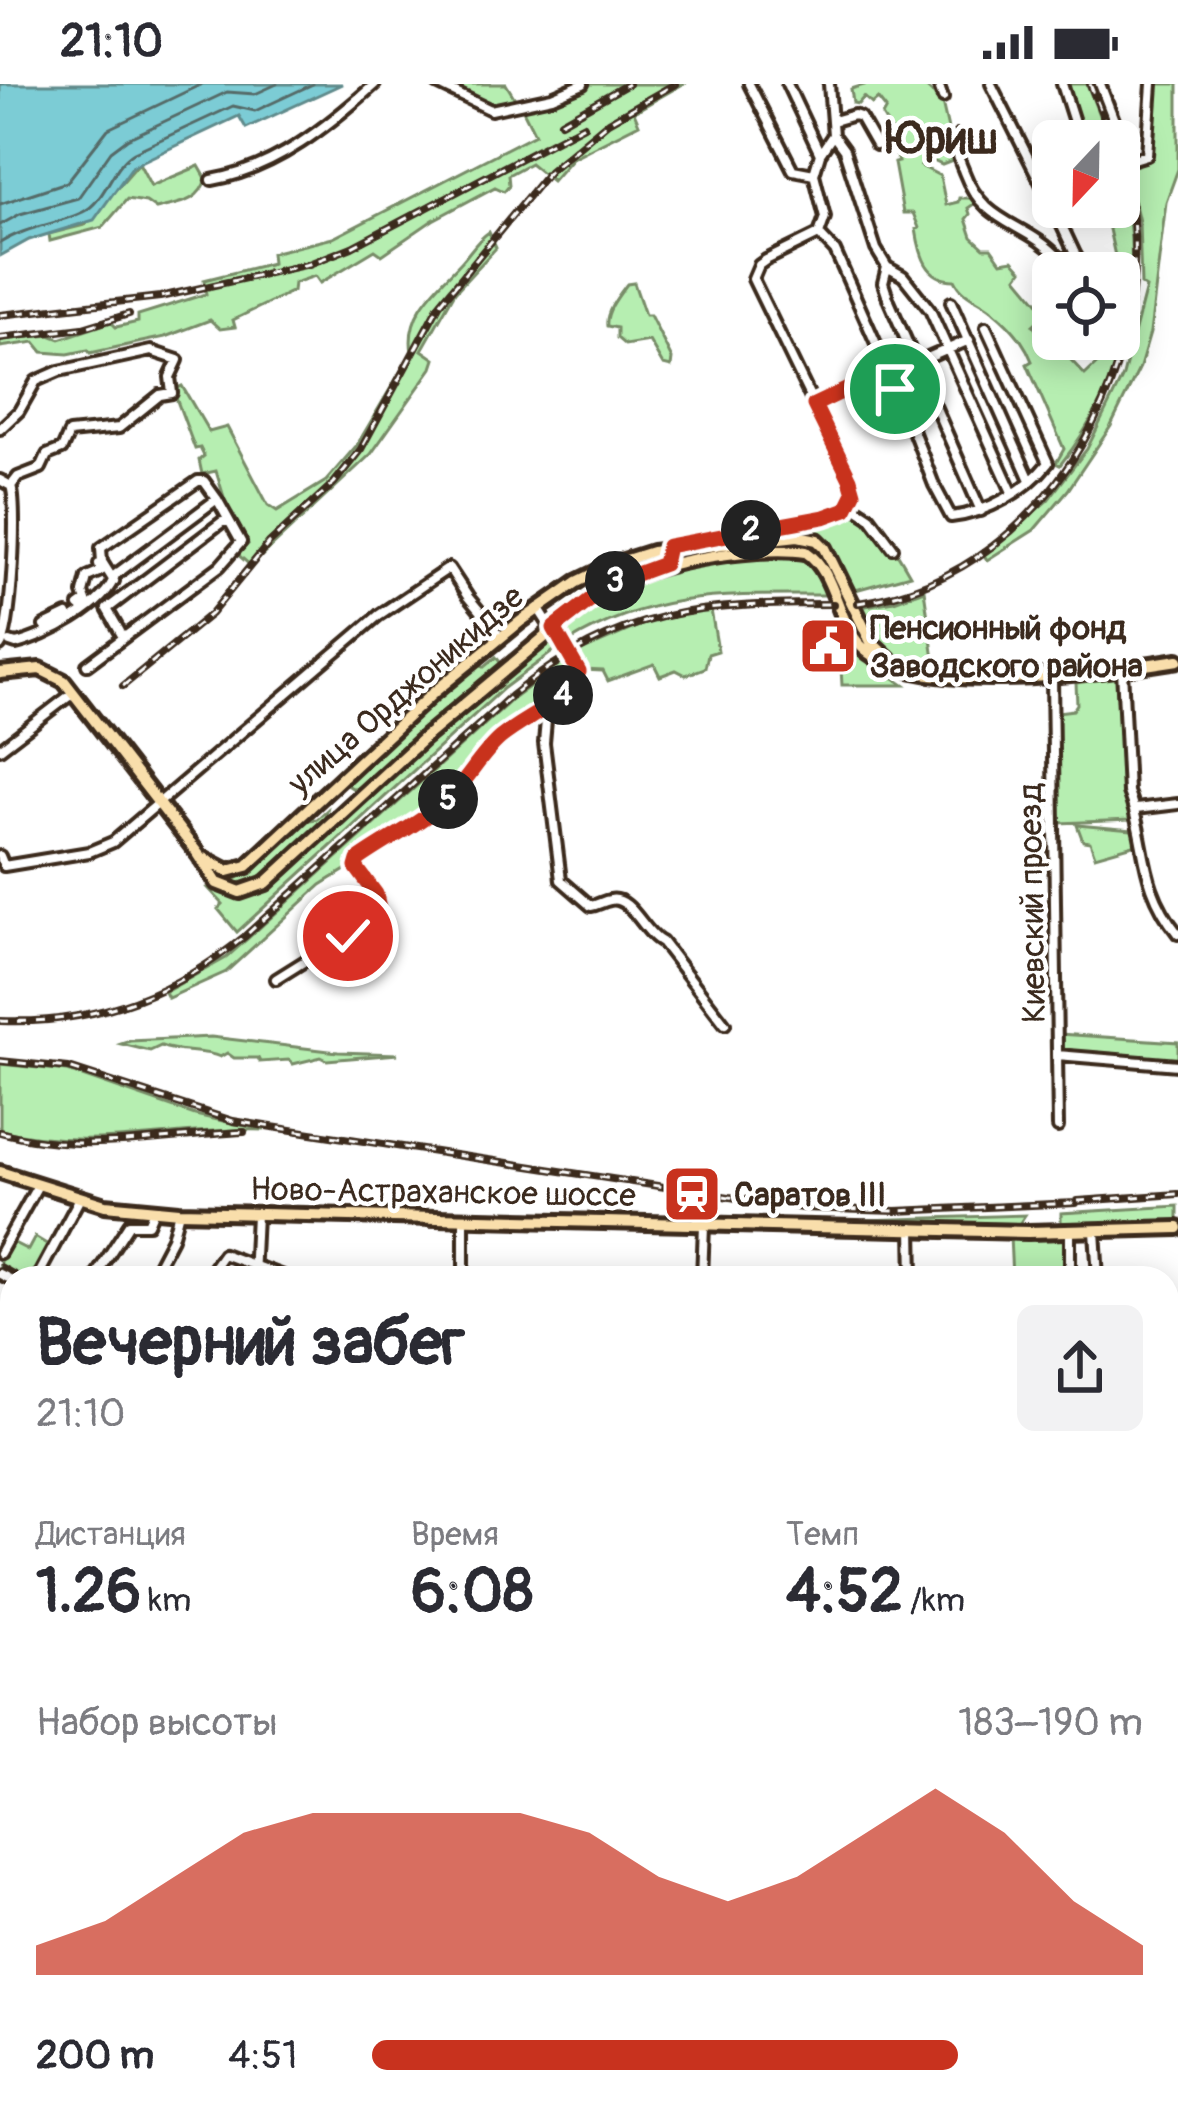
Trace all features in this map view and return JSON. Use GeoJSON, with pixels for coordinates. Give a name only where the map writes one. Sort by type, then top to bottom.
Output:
{"type":"FeatureCollection","features":[{"type":"Feature","properties":{"kind":"main road","name":"улица Орджоникидзе"},"geometry":{"type":"LineString","coordinates":[[234,872],[260,854],[433,693],[501,637],[538,608],[628,558],[664,558],[798,536],[817,540],[871,641],[886,657],[908,669],[1052,678],[1178,660]]}},
{"type":"Feature","properties":{"kind":"main road","name":"улица Орджоникидзе"},"geometry":{"type":"LineString","coordinates":[[235,892],[266,884],[554,628],[612,583],[664,558]]}},
{"type":"Feature","properties":{"kind":"main road"},"geometry":{"type":"LineString","coordinates":[[0,673],[40,669],[53,673],[217,883],[235,892]]}},
{"type":"Feature","properties":{"kind":"main road"},"geometry":{"type":"LineString","coordinates":[[199,855],[234,872],[229,882],[235,892]]}},
{"type":"Feature","properties":{"kind":"main road","name":"Ново-Астраханское шоссе"},"geometry":{"type":"LineString","coordinates":[[0,1172],[117,1208],[179,1212],[1070,1232],[1178,1228]]}},
{"type":"Feature","properties":{"kind":"street"},"geometry":{"type":"LineString","coordinates":[[216,179],[320,133],[375,84]]}},
{"type":"Feature","properties":{"kind":"street"},"geometry":{"type":"LineString","coordinates":[[437,84],[491,110],[551,97],[583,84]]}},
{"type":"Feature","properties":{"kind":"street"},"geometry":{"type":"LineString","coordinates":[[749,84],[794,170],[814,174]]}},
{"type":"Feature","properties":{"kind":"street"},"geometry":{"type":"LineString","coordinates":[[787,84],[820,154]]}},
{"type":"Feature","properties":{"kind":"street"},"geometry":{"type":"LineString","coordinates":[[664,558],[668,546],[833,515],[850,504],[854,493],[755,291],[754,275],[766,260],[819,234],[825,217],[814,174],[833,135],[829,84]]}},
{"type":"Feature","properties":{"kind":"street"},"geometry":{"type":"LineString","coordinates":[[938,84],[944,98]]}},
{"type":"Feature","properties":{"kind":"street"},"geometry":{"type":"LineString","coordinates":[[991,84],[1032,165]]}},
{"type":"Feature","properties":{"kind":"street"},"geometry":{"type":"LineString","coordinates":[[1062,84],[1073,120]]}},
{"type":"Feature","properties":{"kind":"street"},"geometry":{"type":"LineString","coordinates":[[1100,84],[1128,154],[1138,159],[1147,155],[1150,145],[1152,84]]}},
{"type":"Feature","properties":{"kind":"street"},"geometry":{"type":"LineString","coordinates":[[833,121],[860,117],[876,145]]}},
{"type":"Feature","properties":{"kind":"street"},"geometry":{"type":"LineString","coordinates":[[833,135],[844,150],[876,249],[887,267],[903,276],[926,304],[1012,492]]}},
{"type":"Feature","properties":{"kind":"street"},"geometry":{"type":"LineString","coordinates":[[958,136],[957,158],[968,186],[988,213],[1038,237],[1053,252]]}},
{"type":"Feature","properties":{"kind":"street"},"geometry":{"type":"LineString","coordinates":[[819,234],[835,250],[951,517],[982,511],[1048,465],[986,327]]}},
{"type":"Feature","properties":{"kind":"street"},"geometry":{"type":"LineString","coordinates":[[887,267],[883,283],[889,301],[982,511]]}},
{"type":"Feature","properties":{"kind":"street"},"geometry":{"type":"LineString","coordinates":[[951,302],[1030,480]]}},
{"type":"Feature","properties":{"kind":"street"},"geometry":{"type":"LineString","coordinates":[[814,405],[969,340]]}},
{"type":"Feature","properties":{"kind":"street"},"geometry":{"type":"LineString","coordinates":[[0,429],[20,411],[36,381],[59,371],[151,351],[178,360],[170,377],[172,393],[160,395],[119,428],[69,433],[62,449],[47,455],[41,468],[18,477],[11,486]]}},
{"type":"Feature","properties":{"kind":"street"},"geometry":{"type":"LineString","coordinates":[[1000,407],[1019,399]]}},
{"type":"Feature","properties":{"kind":"street"},"geometry":{"type":"LineString","coordinates":[[0,480],[11,486],[15,502],[5,560],[13,594],[5,644],[50,635],[99,597],[115,575],[217,499]]}},
{"type":"Feature","properties":{"kind":"street"},"geometry":{"type":"LineString","coordinates":[[87,665],[220,566],[241,542],[205,481],[198,481],[100,548],[102,562],[114,580]]}},
{"type":"Feature","properties":{"kind":"street"},"geometry":{"type":"LineString","coordinates":[[850,504],[870,517],[892,548]]}},
{"type":"Feature","properties":{"kind":"street"},"geometry":{"type":"LineString","coordinates":[[107,609],[181,551],[222,522],[229,522]]}},
{"type":"Feature","properties":{"kind":"street"},"geometry":{"type":"LineString","coordinates":[[44,626],[86,601],[86,577],[101,571],[99,562]]}},
{"type":"Feature","properties":{"kind":"street"},"geometry":{"type":"LineString","coordinates":[[0,856],[4,866],[96,850],[113,842],[379,615],[449,568],[501,637]]}},
{"type":"Feature","properties":{"kind":"street"},"geometry":{"type":"LineString","coordinates":[[99,597],[123,637]]}},
{"type":"Feature","properties":{"kind":"street"},"geometry":{"type":"LineString","coordinates":[[276,979],[372,919],[379,908],[376,894],[356,867],[358,860],[446,802],[493,745],[548,709],[572,686],[579,672],[538,608]]}},
{"type":"Feature","properties":{"kind":"street"},"geometry":{"type":"LineString","coordinates":[[1122,669],[1128,792],[1136,809],[1145,874],[1178,934]]}},
{"type":"Feature","properties":{"kind":"street","name":"Киевский проезд"},"geometry":{"type":"LineString","coordinates":[[1052,678],[1058,1127]]}},
{"type":"Feature","properties":{"kind":"street"},"geometry":{"type":"LineString","coordinates":[[0,749],[73,693]]}},
{"type":"Feature","properties":{"kind":"street"},"geometry":{"type":"LineString","coordinates":[[548,709],[544,743],[561,880],[591,906],[610,899],[625,904],[653,938],[662,942],[725,1024]]}},
{"type":"Feature","properties":{"kind":"street"},"geometry":{"type":"LineString","coordinates":[[1136,809],[1178,804]]}},
{"type":"Feature","properties":{"kind":"street"},"geometry":{"type":"LineString","coordinates":[[1058,1055],[1178,1065]]}},
{"type":"Feature","properties":{"kind":"street"},"geometry":{"type":"LineString","coordinates":[[0,1252],[38,1185]]}},
{"type":"Feature","properties":{"kind":"street"},"geometry":{"type":"LineString","coordinates":[[44,1266],[80,1198]]}},
{"type":"Feature","properties":{"kind":"street"},"geometry":{"type":"LineString","coordinates":[[102,1266],[130,1223],[148,1224],[154,1210]]}},
{"type":"Feature","properties":{"kind":"street"},"geometry":{"type":"LineString","coordinates":[[158,1266],[179,1212]]}},
{"type":"Feature","properties":{"kind":"street"},"geometry":{"type":"LineString","coordinates":[[213,1266],[223,1253],[256,1266],[256,1214]]}},
{"type":"Feature","properties":{"kind":"street"},"geometry":{"type":"LineString","coordinates":[[464,1218],[464,1266]]}},
{"type":"Feature","properties":{"kind":"street"},"geometry":{"type":"LineString","coordinates":[[702,1266],[704,1223]]}},
{"type":"Feature","properties":{"kind":"street"},"geometry":{"type":"LineString","coordinates":[[912,1228],[913,1266]]}},
{"type":"Feature","properties":{"kind":"street"},"geometry":{"type":"LineString","coordinates":[[1095,1231],[1098,1266]]}},
{"type":"Feature","properties":{"kind":"street"},"geometry":{"type":"LineString","coordinates":[[1070,1232],[1070,1266]]}},
{"type":"Feature","properties":{"kind":"green space"},"geometry":{"type":"Polygon","coordinates":[[[443,84],[506,84],[517,102],[492,107],[443,84]]]}},
{"type":"Feature","properties":{"kind":"green space"},"geometry":{"type":"Polygon","coordinates":[[[589,84],[683,84],[634,112],[639,124],[572,158],[552,181],[530,163],[508,175],[504,191],[495,187],[433,220],[382,255],[375,250],[320,283],[315,276],[294,283],[293,291],[233,320],[235,327],[220,329],[210,320],[165,337],[90,353],[43,352],[35,342],[0,347],[0,340],[50,335],[60,339],[111,322],[116,327],[138,322],[138,315],[206,294],[204,280],[272,263],[271,253],[333,238],[535,134],[522,108],[553,101],[589,84]]]}},
{"type":"Feature","properties":{"kind":"green space"},"geometry":{"type":"Polygon","coordinates":[[[867,84],[922,84],[932,93],[939,90],[955,160],[942,165],[927,158],[921,166],[940,176],[946,205],[959,198],[974,198],[977,202],[968,208],[966,219],[972,237],[991,248],[1001,262],[1013,260],[1022,270],[1017,277],[1032,295],[1032,360],[1071,360],[1085,375],[1101,360],[1116,360],[1102,398],[1060,465],[1056,463],[1064,449],[1021,341],[955,280],[937,276],[926,264],[913,213],[903,213],[894,163],[898,162],[893,145],[897,140],[882,116],[886,109],[878,99],[872,104],[864,97],[853,103],[851,89],[867,84]]]}},
{"type":"Feature","properties":{"kind":"green space"},"geometry":{"type":"Polygon","coordinates":[[[1064,84],[1087,84],[1101,120],[1075,120],[1064,84]]]}},
{"type":"Feature","properties":{"kind":"green space"},"geometry":{"type":"Polygon","coordinates":[[[1154,84],[1178,84],[1178,169],[1166,202],[1150,333],[1140,367],[1111,426],[1068,490],[1034,530],[987,560],[984,555],[1048,500],[1087,449],[1127,360],[1140,360],[1140,311],[1146,288],[1141,285],[1140,156],[1150,151],[1154,84]]]}},
{"type":"Feature","properties":{"kind":"green space"},"geometry":{"type":"Polygon","coordinates":[[[139,163],[151,186],[199,166],[206,178],[199,193],[187,201],[156,209],[127,199],[103,227],[50,241],[49,234],[85,225],[139,163]]]}},
{"type":"Feature","properties":{"kind":"green space"},"geometry":{"type":"Polygon","coordinates":[[[1109,228],[1129,228],[1131,252],[1114,252],[1109,228]]]}},
{"type":"Feature","properties":{"kind":"green space"},"geometry":{"type":"Polygon","coordinates":[[[489,232],[496,248],[455,292],[422,350],[435,359],[432,368],[371,454],[251,566],[237,554],[248,544],[231,520],[216,471],[202,474],[199,460],[204,456],[200,448],[195,449],[173,390],[182,386],[209,432],[227,427],[268,505],[277,511],[326,481],[357,445],[412,352],[418,313],[489,232]]]}},
{"type":"Feature","properties":{"kind":"green space"},"geometry":{"type":"Polygon","coordinates":[[[634,283],[645,315],[650,315],[672,359],[671,367],[663,365],[649,341],[625,345],[617,338],[617,328],[607,326],[616,299],[627,284],[634,283]]]}},
{"type":"Feature","properties":{"kind":"green space"},"geometry":{"type":"Polygon","coordinates":[[[855,511],[880,530],[910,575],[852,591],[837,560],[818,537],[694,543],[835,519],[855,511]]]}},
{"type":"Feature","properties":{"kind":"green space"},"geometry":{"type":"Polygon","coordinates":[[[799,552],[816,569],[829,595],[694,599],[631,613],[567,643],[560,628],[613,586],[667,568],[799,552]]]}},
{"type":"Feature","properties":{"kind":"green space"},"geometry":{"type":"Polygon","coordinates":[[[924,590],[935,666],[887,649],[860,607],[924,590]]]}},
{"type":"Feature","properties":{"kind":"green space"},"geometry":{"type":"Polygon","coordinates":[[[711,610],[718,651],[708,654],[705,668],[686,675],[676,670],[660,676],[654,664],[608,681],[603,671],[583,670],[574,654],[650,621],[711,610]]]}},
{"type":"Feature","properties":{"kind":"green space"},"geometry":{"type":"Polygon","coordinates":[[[848,634],[866,659],[904,685],[842,685],[839,636],[848,634]]]}},
{"type":"Feature","properties":{"kind":"green space"},"geometry":{"type":"Polygon","coordinates":[[[552,636],[562,645],[504,688],[237,932],[209,889],[243,896],[269,886],[427,739],[552,636]]]}},
{"type":"Feature","properties":{"kind":"green space"},"geometry":{"type":"Polygon","coordinates":[[[496,657],[503,666],[366,787],[346,784],[348,777],[478,661],[484,667],[496,657]]]}},
{"type":"Feature","properties":{"kind":"green space"},"geometry":{"type":"Polygon","coordinates":[[[569,657],[574,669],[569,685],[546,707],[491,744],[443,801],[407,829],[371,845],[226,972],[168,998],[165,992],[226,958],[514,698],[569,657]]]}},
{"type":"Feature","properties":{"kind":"green space"},"geometry":{"type":"Polygon","coordinates":[[[1116,677],[1130,820],[1059,823],[1057,712],[1073,710],[1077,704],[1076,683],[1116,677]]]}},
{"type":"Feature","properties":{"kind":"green space"},"geometry":{"type":"Polygon","coordinates":[[[327,810],[322,829],[264,881],[250,888],[233,886],[234,880],[253,870],[300,821],[317,819],[327,810]]]}},
{"type":"Feature","properties":{"kind":"green space"},"geometry":{"type":"Polygon","coordinates":[[[1077,825],[1132,830],[1137,844],[1095,856],[1077,825]]]}},
{"type":"Feature","properties":{"kind":"green space"},"geometry":{"type":"Polygon","coordinates":[[[1059,1034],[1178,1042],[1178,1063],[1060,1052],[1059,1034]]]}},
{"type":"Feature","properties":{"kind":"green space"},"geometry":{"type":"Polygon","coordinates":[[[211,1037],[398,1054],[321,1057],[293,1064],[161,1046],[150,1051],[121,1044],[211,1037]]]}},
{"type":"Feature","properties":{"kind":"green space"},"geometry":{"type":"Polygon","coordinates":[[[0,1064],[68,1071],[195,1115],[265,1130],[66,1139],[0,1130],[0,1064]]]}},
{"type":"Feature","properties":{"kind":"green space"},"geometry":{"type":"Polygon","coordinates":[[[1178,1206],[1178,1223],[1061,1227],[1061,1213],[1178,1206]]]}},
{"type":"Feature","properties":{"kind":"green space"},"geometry":{"type":"Polygon","coordinates":[[[1025,1215],[1017,1227],[864,1220],[1025,1215]]]}},
{"type":"Feature","properties":{"kind":"green space"},"geometry":{"type":"Polygon","coordinates":[[[1010,1236],[1064,1239],[1067,1266],[1011,1266],[1010,1236]]]}},
{"type":"Feature","properties":{"kind":"green space"},"geometry":{"type":"Polygon","coordinates":[[[35,1237],[55,1249],[47,1266],[0,1266],[4,1238],[28,1250],[35,1237]]]}},
{"type":"Feature","properties":{"kind":"water"},"geometry":{"type":"Polygon","coordinates":[[[0,84],[342,84],[246,128],[239,116],[139,163],[94,220],[29,240],[0,256],[0,84]]]}},
{"type":"Feature","properties":{"kind":"tram line"},"geometry":{"type":"LineString","coordinates":[[0,1264],[4,1266]]}},
{"type":"Feature","properties":{"kind":"railway"},"geometry":{"type":"LineString","coordinates":[[561,122],[628,84]]}},
{"type":"Feature","properties":{"kind":"railway"},"geometry":{"type":"LineString","coordinates":[[123,686],[211,614],[269,543],[334,483],[361,449],[439,305],[549,171],[608,122],[675,84]]}},
{"type":"Feature","properties":{"kind":"railway"},"geometry":{"type":"LineString","coordinates":[[1090,84],[1105,120]]}},
{"type":"Feature","properties":{"kind":"railway"},"geometry":{"type":"LineString","coordinates":[[0,315],[160,297],[309,264],[352,247],[584,125]]}},
{"type":"Feature","properties":{"kind":"railway"},"geometry":{"type":"LineString","coordinates":[[858,603],[930,583],[993,546],[1046,495],[1087,435],[1116,367],[1132,294],[1133,228]]}},
{"type":"Feature","properties":{"kind":"railway"},"geometry":{"type":"LineString","coordinates":[[0,338],[83,328],[129,314]]}},
{"type":"Feature","properties":{"kind":"railway"},"geometry":{"type":"LineString","coordinates":[[0,1021],[67,1018],[98,1011],[189,975],[244,937],[512,695],[589,644],[626,628],[701,610],[833,604]]}},
{"type":"Feature","properties":{"kind":"railway"},"geometry":{"type":"LineString","coordinates":[[0,1061],[69,1068],[233,1121],[802,1208],[896,1211],[1076,1203]]}},
{"type":"Feature","properties":{"kind":"railway"},"geometry":{"type":"LineString","coordinates":[[0,1132],[91,1143],[244,1132]]}},
{"type":"Feature","properties":{"kind":"railway"},"geometry":{"type":"LineString","coordinates":[[1078,1201],[1178,1194]]}},
{"type":"Feature","properties":{"kind":"place","name":"Пенсионный фонд Заводского района"},"geometry":{"type":"Point","coordinates":[828,646]}},
{"type":"Feature","properties":{"kind":"place","name":"Саратов III"},"geometry":{"type":"Point","coordinates":[692,1194]}},
{"type":"Feature","properties":{"kind":"district","name":"Юриш"},"geometry":{"type":"Point","coordinates":[942,137]}},
{"type":"Feature","properties":{"kind":"route"},"geometry":{"type":"LineString","coordinates":[[348,936],[379,908],[376,894],[356,867],[358,860],[446,802],[493,745],[548,709],[572,686],[579,672],[554,628],[612,583],[664,564],[668,546],[846,509],[854,493],[850,479],[814,405],[886,371],[895,389]]}}]}
